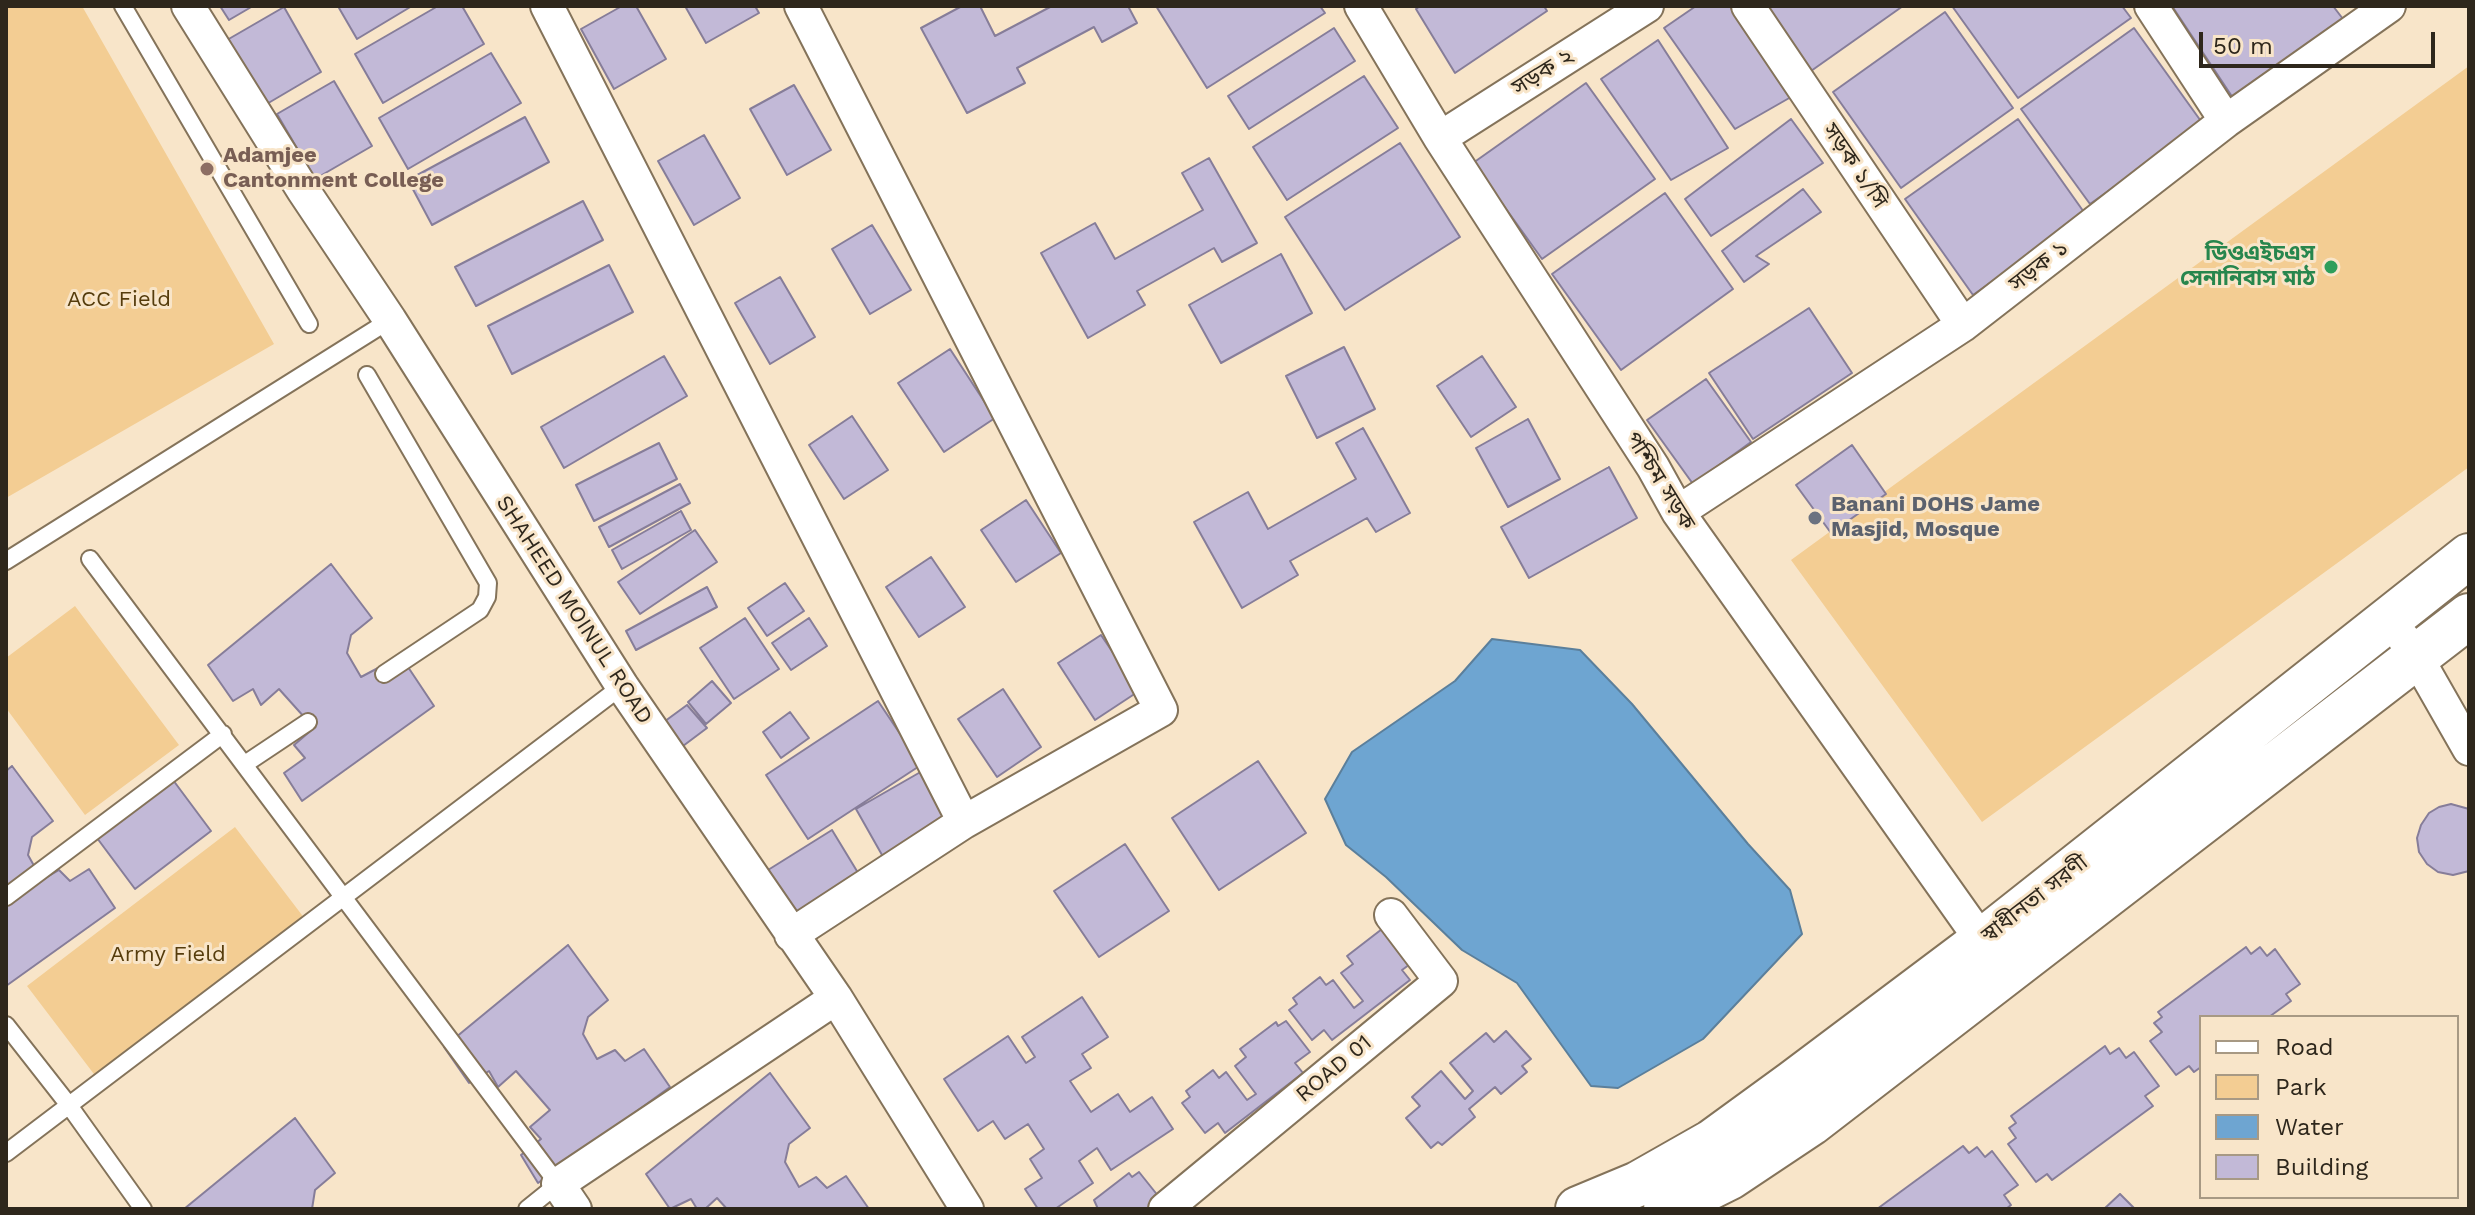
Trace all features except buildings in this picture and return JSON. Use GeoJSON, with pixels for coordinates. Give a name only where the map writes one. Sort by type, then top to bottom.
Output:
{"type":"FeatureCollection","features":[{"type":"Feature","properties":{"kind":"main road","name":"স্বাধীনতা সরণী"},"geometry":{"type":"LineString","coordinates":[[1578,1209],[1638,1184],[1712,1142],[1982,941],[2469,556]]}},
{"type":"Feature","properties":{"kind":"main road","name":"স্বাধীনতা সরণী"},"geometry":{"type":"LineString","coordinates":[[1666,1209],[1730,1177],[1811,1123],[2469,616]]}},
{"type":"Feature","properties":{"kind":"street","name":"SHAHEED MOINUL ROAD"},"geometry":{"type":"LineString","coordinates":[[188,6],[622,686],[836,998],[967,1209]]}},
{"type":"Feature","properties":{"kind":"street"},"geometry":{"type":"LineString","coordinates":[[547,6],[964,822]]}},
{"type":"Feature","properties":{"kind":"street"},"geometry":{"type":"LineString","coordinates":[[791,935],[964,822],[1161,710],[801,6]]}},
{"type":"Feature","properties":{"kind":"street","name":"পশ্চিম সড়ক"},"geometry":{"type":"LineString","coordinates":[[1361,6],[1440,138],[1653,467],[1678,512],[1982,941]]}},
{"type":"Feature","properties":{"kind":"street","name":"সড়ক ২"},"geometry":{"type":"LineString","coordinates":[[1440,138],[1647,6]]}},
{"type":"Feature","properties":{"kind":"street","name":"সড়ক ১/সি"},"geometry":{"type":"LineString","coordinates":[[1748,6],[1963,325]]}},
{"type":"Feature","properties":{"kind":"street"},"geometry":{"type":"LineString","coordinates":[[2151,6],[2226,121]]}},
{"type":"Feature","properties":{"kind":"street","name":"সড়ক ১"},"geometry":{"type":"LineString","coordinates":[[1678,512],[1963,325],[2226,121],[2389,6]]}},
{"type":"Feature","properties":{"kind":"street"},"geometry":{"type":"LineString","coordinates":[[2389,621],[2417,658],[2469,749]]}},
{"type":"Feature","properties":{"kind":"street","name":"ROAD 01"},"geometry":{"type":"LineString","coordinates":[[1165,1209],[1441,981],[1391,915]]}},
{"type":"Feature","properties":{"kind":"street"},"geometry":{"type":"LineString","coordinates":[[567,1197],[836,998]]}},
{"type":"Feature","properties":{"kind":"lane"},"geometry":{"type":"LineString","coordinates":[[123,6],[309,324]]}},
{"type":"Feature","properties":{"kind":"lane"},"geometry":{"type":"LineString","coordinates":[[6,561],[390,320]]}},
{"type":"Feature","properties":{"kind":"lane"},"geometry":{"type":"LineString","coordinates":[[367,375],[488,583],[487,597],[480,610],[384,674]]}},
{"type":"Feature","properties":{"kind":"lane"},"geometry":{"type":"LineString","coordinates":[[90,559],[567,1197],[527,1209]]}},
{"type":"Feature","properties":{"kind":"lane"},"geometry":{"type":"LineString","coordinates":[[6,1153],[622,686]]}},
{"type":"Feature","properties":{"kind":"lane"},"geometry":{"type":"LineString","coordinates":[[245,764],[308,722]]}},
{"type":"Feature","properties":{"kind":"lane"},"geometry":{"type":"LineString","coordinates":[[6,897],[223,734]]}},
{"type":"Feature","properties":{"kind":"lane"},"geometry":{"type":"LineString","coordinates":[[6,1025],[68,1104],[143,1209]]}},
{"type":"Feature","properties":{"kind":"green space","name":"ACC Field"},"geometry":{"type":"Polygon","coordinates":[[[6,6],[82,6],[274,344],[6,498],[6,6]]]}},
{"type":"Feature","properties":{"kind":"green space","name":"ডিওএইচএস সেনানিবাস মাঠ"},"geometry":{"type":"Polygon","coordinates":[[[2469,66],[2469,467],[1982,822],[1791,560],[2469,66]]]}},
{"type":"Feature","properties":{"kind":"green space"},"geometry":{"type":"Polygon","coordinates":[[[75,606],[179,745],[85,815],[6,708],[6,658],[75,606]]]}},
{"type":"Feature","properties":{"kind":"green space","name":"Army Field"},"geometry":{"type":"Polygon","coordinates":[[[235,827],[308,923],[100,1082],[27,986],[235,827]]]}},
{"type":"Feature","properties":{"kind":"water"},"geometry":{"type":"Polygon","coordinates":[[[1492,639],[1580,650],[1632,704],[1790,890],[1802,934],[1703,1039],[1618,1088],[1591,1086],[1517,983],[1462,950],[1386,877],[1346,845],[1325,799],[1352,752],[1455,681],[1492,639]]]}},
{"type":"Feature","properties":{"kind":"place","name":"Adamjee Cantonment College"},"geometry":{"type":"Point","coordinates":[207,169]}},
{"type":"Feature","properties":{"kind":"place","name":"ডিওএইচএস সেনানিবাস মাঠ"},"geometry":{"type":"Point","coordinates":[2331,267]}},
{"type":"Feature","properties":{"kind":"place","name":"Banani DOHS Jame Masjid, Mosque"},"geometry":{"type":"Point","coordinates":[1815,518]}}]}
